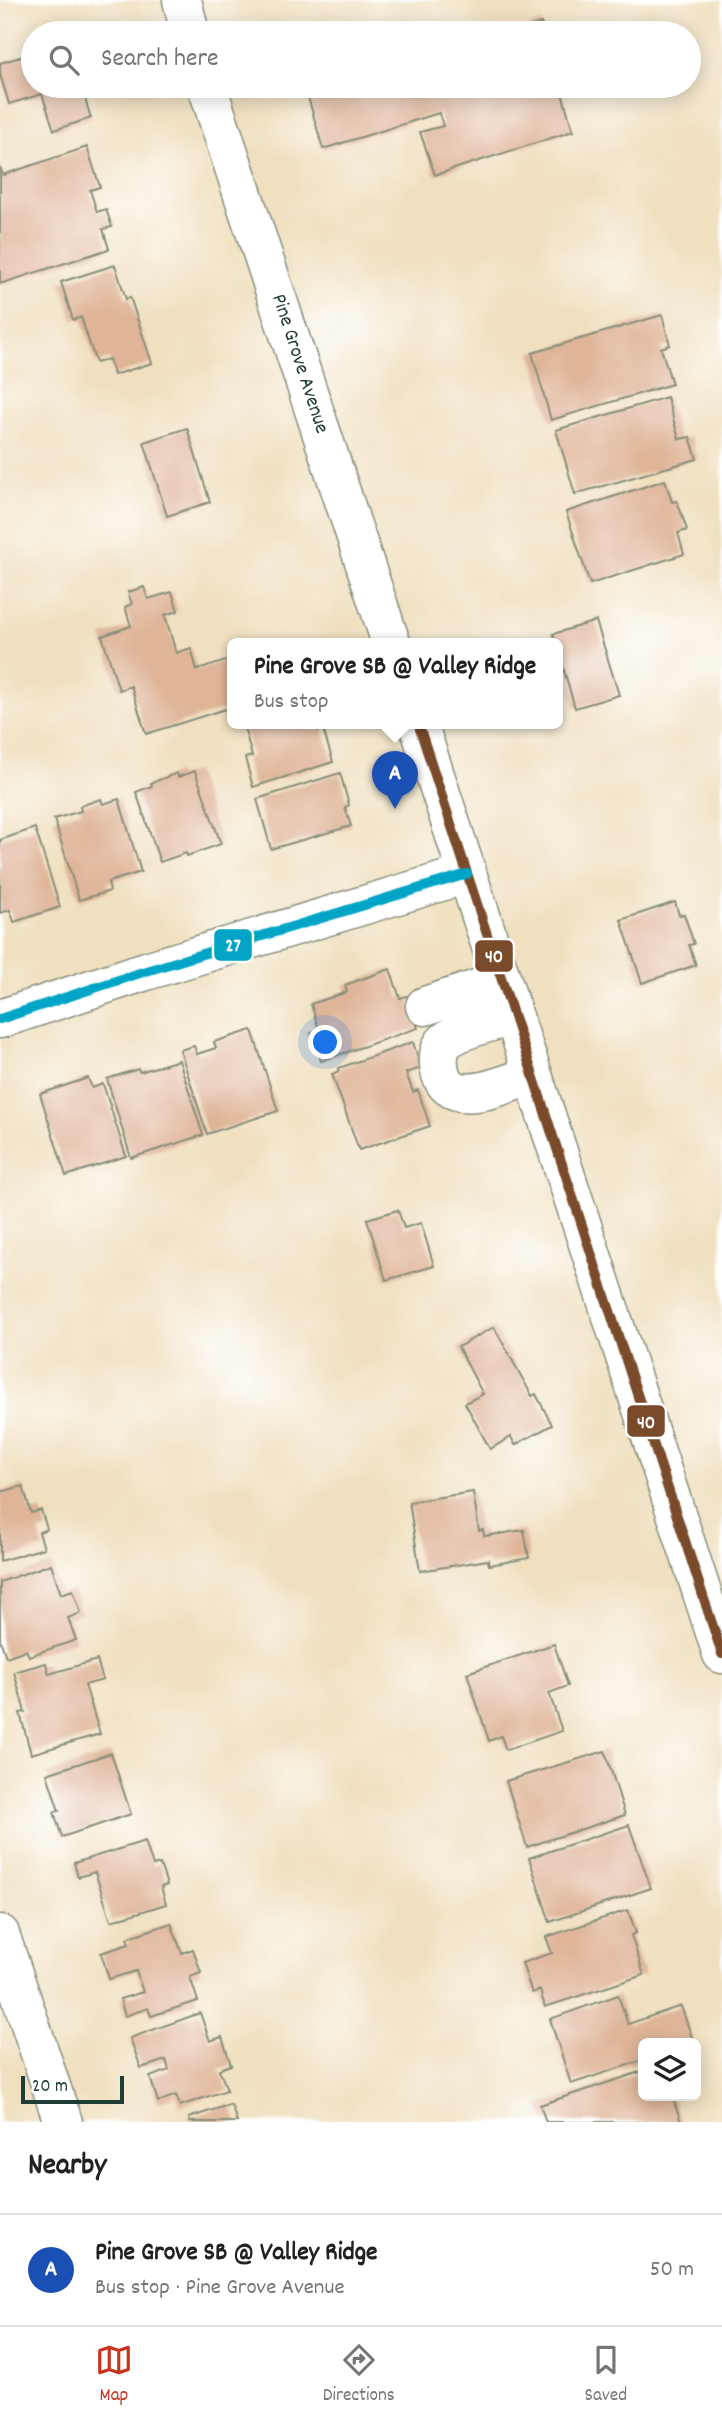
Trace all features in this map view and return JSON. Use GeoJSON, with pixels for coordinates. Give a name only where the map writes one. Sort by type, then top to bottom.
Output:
{"type":"FeatureCollection","features":[{"type":"Feature","properties":{"kind":"street"},"geometry":{"type":"LineString","coordinates":[[182,0],[187,21]]}},
{"type":"Feature","properties":{"kind":"street","name":"Pine Grove Avenue"},"geometry":{"type":"LineString","coordinates":[[211,98],[389,638]]}},
{"type":"Feature","properties":{"kind":"street"},"geometry":{"type":"LineString","coordinates":[[420,729],[722,1654]]}},
{"type":"Feature","properties":{"kind":"street"},"geometry":{"type":"LineString","coordinates":[[0,1019],[172,963],[467,874]]}},
{"type":"Feature","properties":{"kind":"street"},"geometry":{"type":"LineString","coordinates":[[425,1006],[507,999]]}},
{"type":"Feature","properties":{"kind":"street"},"geometry":{"type":"LineString","coordinates":[[507,999],[445,1041],[440,1052],[439,1066],[445,1083],[453,1091],[463,1094],[532,1075]]}},
{"type":"Feature","properties":{"kind":"street"},"geometry":{"type":"LineString","coordinates":[[0,1934],[64,2122]]}},
{"type":"Feature","properties":{"kind":"building"},"geometry":{"type":"Polygon","coordinates":[[[21,57],[21,98],[29,98],[9,104],[0,74],[0,63],[21,57]]]}},
{"type":"Feature","properties":{"kind":"building"},"geometry":{"type":"Polygon","coordinates":[[[43,98],[85,98],[91,118],[54,130],[43,98]]]}},
{"type":"Feature","properties":{"kind":"building"},"geometry":{"type":"Polygon","coordinates":[[[308,98],[563,98],[573,131],[435,175],[420,132],[443,126],[439,113],[323,149],[308,98]]]}},
{"type":"Feature","properties":{"kind":"building"},"geometry":{"type":"Polygon","coordinates":[[[87,147],[100,187],[90,190],[97,212],[106,209],[112,227],[103,229],[109,249],[0,284],[0,167],[3,175],[87,147]]]}},
{"type":"Feature","properties":{"kind":"building"},"geometry":{"type":"Polygon","coordinates":[[[115,265],[126,299],[130,297],[152,363],[114,375],[109,359],[96,363],[81,317],[73,320],[61,282],[115,265]]]}},
{"type":"Feature","properties":{"kind":"building"},"geometry":{"type":"Polygon","coordinates":[[[662,315],[670,345],[661,348],[672,384],[551,420],[532,353],[662,315]]]}},
{"type":"Feature","properties":{"kind":"building"},"geometry":{"type":"Polygon","coordinates":[[[667,397],[679,439],[690,437],[697,459],[575,494],[556,430],[667,397]]]}},
{"type":"Feature","properties":{"kind":"building"},"geometry":{"type":"Polygon","coordinates":[[[187,428],[210,502],[167,516],[144,442],[187,428]]]}},
{"type":"Feature","properties":{"kind":"building"},"geometry":{"type":"Polygon","coordinates":[[[665,480],[672,502],[677,501],[687,530],[678,533],[684,554],[590,584],[566,512],[665,480]]]}},
{"type":"Feature","properties":{"kind":"building"},"geometry":{"type":"Polygon","coordinates":[[[144,587],[148,599],[172,592],[178,611],[165,615],[176,653],[191,648],[197,670],[227,661],[227,709],[146,734],[131,686],[119,690],[102,636],[131,626],[125,607],[132,604],[128,592],[144,587]]]}},
{"type":"Feature","properties":{"kind":"building"},"geometry":{"type":"Polygon","coordinates":[[[596,621],[619,695],[575,708],[563,667],[563,638],[554,638],[553,634],[596,621]]]}},
{"type":"Feature","properties":{"kind":"building"},"geometry":{"type":"Polygon","coordinates":[[[245,729],[323,729],[333,762],[253,787],[245,758],[252,756],[245,729]]]}},
{"type":"Feature","properties":{"kind":"building"},"geometry":{"type":"Polygon","coordinates":[[[195,771],[221,844],[160,862],[136,792],[177,773],[178,777],[195,771]]]}},
{"type":"Feature","properties":{"kind":"building"},"geometry":{"type":"Polygon","coordinates":[[[340,773],[349,805],[345,807],[351,826],[271,849],[257,799],[340,773]]]}},
{"type":"Feature","properties":{"kind":"building"},"geometry":{"type":"Polygon","coordinates":[[[101,799],[103,804],[119,799],[141,872],[108,882],[110,891],[79,900],[54,819],[81,811],[80,806],[101,799]]]}},
{"type":"Feature","properties":{"kind":"building"},"geometry":{"type":"Polygon","coordinates":[[[35,828],[60,907],[14,922],[10,910],[0,913],[0,840],[35,828]]]}},
{"type":"Feature","properties":{"kind":"building"},"geometry":{"type":"Polygon","coordinates":[[[675,902],[679,915],[684,914],[694,944],[689,945],[696,965],[642,983],[621,920],[675,902]]]}},
{"type":"Feature","properties":{"kind":"building"},"geometry":{"type":"Polygon","coordinates":[[[390,969],[400,998],[407,996],[418,1028],[321,1061],[311,1033],[319,1030],[311,1004],[347,992],[345,985],[390,969]]]}},
{"type":"Feature","properties":{"kind":"building"},"geometry":{"type":"Polygon","coordinates":[[[252,1030],[278,1111],[207,1134],[180,1050],[194,1046],[197,1054],[216,1048],[214,1042],[252,1030]]]}},
{"type":"Feature","properties":{"kind":"building"},"geometry":{"type":"Polygon","coordinates":[[[413,1042],[421,1068],[406,1073],[413,1092],[418,1090],[430,1126],[359,1150],[332,1074],[339,1071],[339,1068],[413,1042]]]}},
{"type":"Feature","properties":{"kind":"building"},"geometry":{"type":"Polygon","coordinates":[[[179,1060],[203,1135],[131,1158],[107,1079],[179,1060]]]}},
{"type":"Feature","properties":{"kind":"building"},"geometry":{"type":"Polygon","coordinates":[[[88,1078],[92,1088],[103,1084],[126,1156],[66,1176],[40,1094],[88,1078]]]}},
{"type":"Feature","properties":{"kind":"building"},"geometry":{"type":"Polygon","coordinates":[[[398,1210],[404,1228],[421,1223],[434,1266],[386,1280],[367,1219],[398,1210]]]}},
{"type":"Feature","properties":{"kind":"building"},"geometry":{"type":"Polygon","coordinates":[[[494,1327],[532,1396],[536,1394],[552,1425],[515,1445],[511,1437],[490,1449],[465,1403],[483,1394],[458,1347],[494,1327]]]}},
{"type":"Feature","properties":{"kind":"building"},"geometry":{"type":"Polygon","coordinates":[[[23,1486],[31,1513],[41,1510],[47,1529],[39,1532],[44,1548],[0,1561],[0,1492],[23,1486]]]}},
{"type":"Feature","properties":{"kind":"building"},"geometry":{"type":"Polygon","coordinates":[[[473,1492],[479,1531],[483,1530],[484,1536],[524,1530],[529,1558],[489,1565],[488,1560],[420,1571],[409,1502],[473,1492]]]}},
{"type":"Feature","properties":{"kind":"building"},"geometry":{"type":"Polygon","coordinates":[[[51,1564],[61,1594],[73,1590],[81,1613],[68,1618],[76,1640],[29,1656],[26,1650],[6,1657],[0,1639],[0,1582],[51,1564]]]}},
{"type":"Feature","properties":{"kind":"building"},"geometry":{"type":"Polygon","coordinates":[[[554,1644],[568,1686],[549,1693],[562,1731],[506,1750],[501,1736],[489,1741],[467,1673],[554,1644]]]}},
{"type":"Feature","properties":{"kind":"building"},"geometry":{"type":"Polygon","coordinates":[[[97,1660],[103,1680],[85,1685],[100,1734],[31,1754],[20,1713],[25,1712],[14,1672],[46,1663],[49,1674],[97,1660]]]}},
{"type":"Feature","properties":{"kind":"building"},"geometry":{"type":"Polygon","coordinates":[[[605,1751],[625,1815],[527,1847],[506,1781],[605,1751]]]}},
{"type":"Feature","properties":{"kind":"building"},"geometry":{"type":"Polygon","coordinates":[[[111,1753],[131,1814],[62,1837],[54,1812],[59,1811],[47,1774],[111,1753]]]}},
{"type":"Feature","properties":{"kind":"building"},"geometry":{"type":"Polygon","coordinates":[[[629,1825],[651,1888],[550,1922],[529,1858],[629,1825]]]}},
{"type":"Feature","properties":{"kind":"building"},"geometry":{"type":"Polygon","coordinates":[[[145,1841],[153,1866],[160,1864],[167,1885],[161,1887],[166,1904],[111,1921],[95,1872],[78,1877],[74,1863],[145,1841]]]}},
{"type":"Feature","properties":{"kind":"building"},"geometry":{"type":"Polygon","coordinates":[[[628,1910],[636,1933],[631,1935],[644,1975],[545,2007],[540,1990],[532,1993],[522,1963],[552,1953],[546,1937],[628,1910]]]}},
{"type":"Feature","properties":{"kind":"building"},"geometry":{"type":"Polygon","coordinates":[[[171,1923],[182,1953],[193,1949],[201,1973],[190,1977],[198,2001],[151,2016],[148,2008],[125,2016],[120,1999],[143,1992],[136,1971],[109,1979],[101,1953],[129,1944],[127,1938],[171,1923]]]}},
{"type":"Feature","properties":{"kind":"building"},"geometry":{"type":"Polygon","coordinates":[[[618,1995],[628,2024],[681,2006],[692,2038],[638,2038],[638,2062],[571,2084],[550,2019],[618,1995]]]}},
{"type":"Feature","properties":{"kind":"building"},"geometry":{"type":"Polygon","coordinates":[[[200,2013],[210,2041],[222,2037],[231,2065],[219,2069],[227,2090],[180,2106],[176,2095],[158,2102],[150,2077],[169,2070],[166,2060],[141,2068],[130,2038],[200,2013]]]}},
{"type":"Feature","properties":{"kind":"building"},"geometry":{"type":"Polygon","coordinates":[[[638,2073],[638,2101],[674,2101],[681,2122],[546,2122],[540,2105],[638,2073]]]}},
{"type":"Feature","properties":{"kind":"building"},"geometry":{"type":"Polygon","coordinates":[[[231,2104],[237,2122],[190,2122],[189,2118],[231,2104]]]}},
{"type":"Feature","properties":{"kind":"transit line","name":"40"},"geometry":{"type":"LineString","coordinates":[[420,729],[722,1654]]}},
{"type":"Feature","properties":{"kind":"transit line","name":"27"},"geometry":{"type":"LineString","coordinates":[[0,1019],[146,971],[467,874]]}},
{"type":"Feature","properties":{"kind":"place","name":"Pine Grove SB @ Valley Ridge"},"geometry":{"type":"Point","coordinates":[395,809]}}]}
